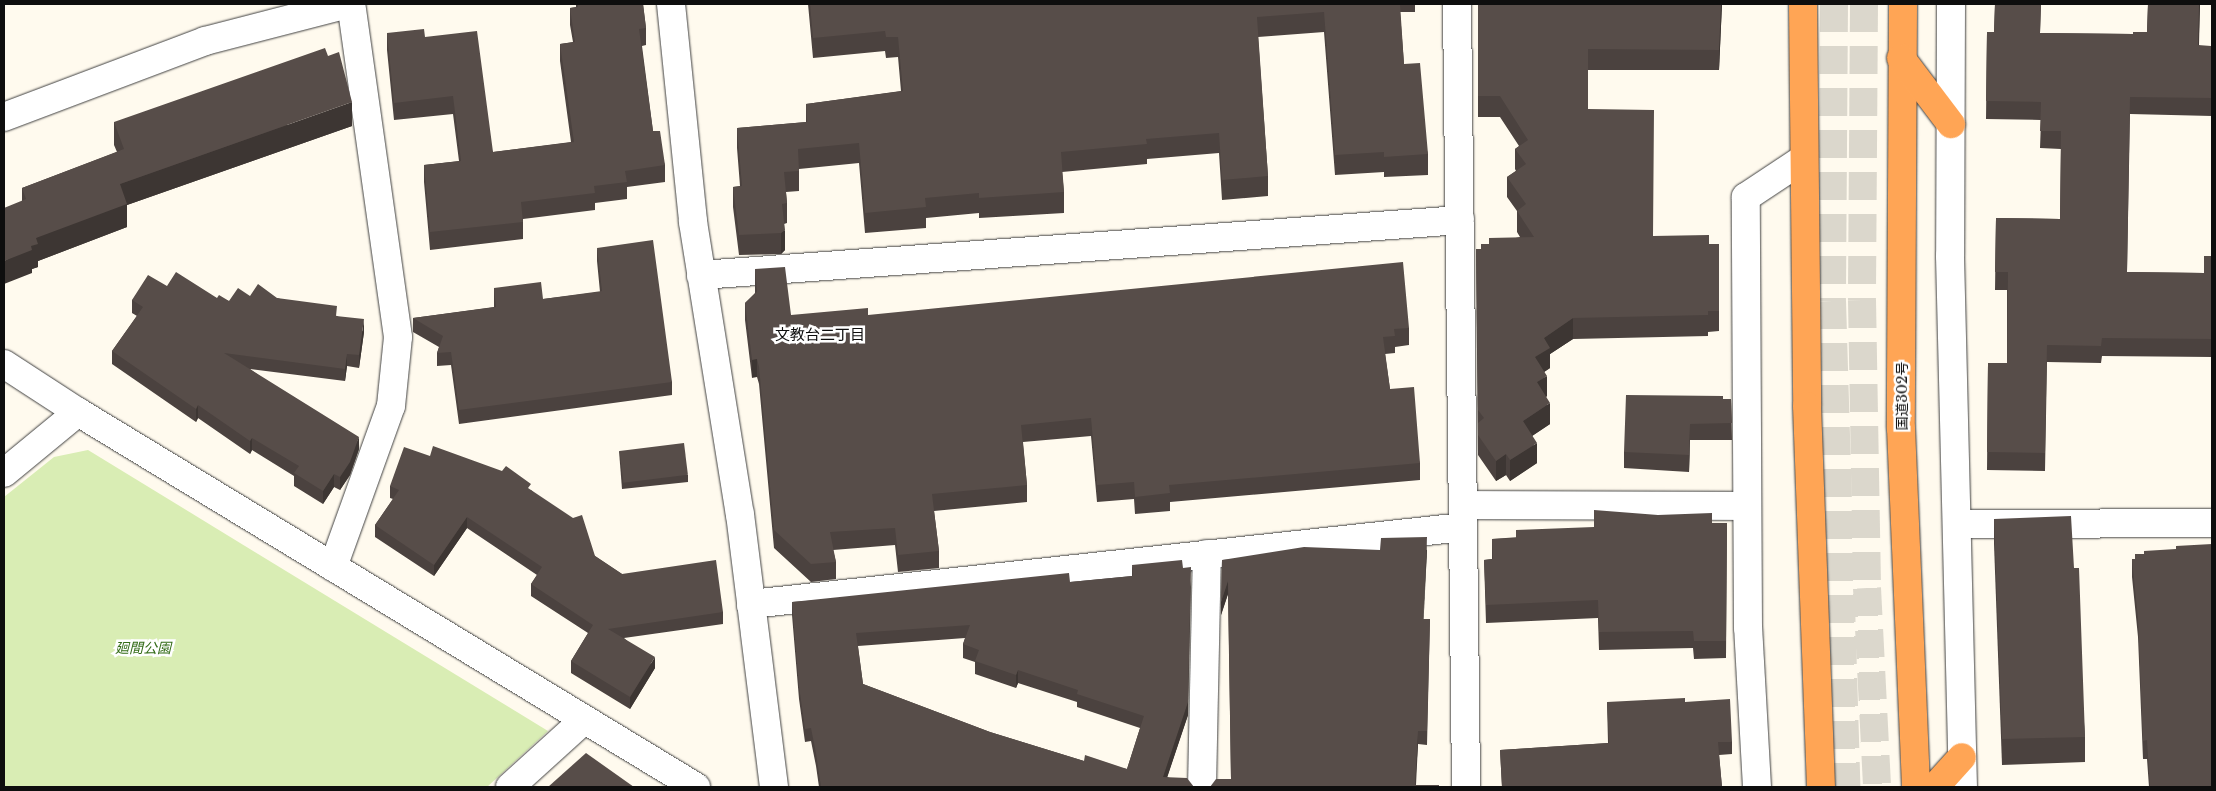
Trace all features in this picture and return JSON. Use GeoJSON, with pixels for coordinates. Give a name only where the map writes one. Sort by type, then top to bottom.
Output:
{"type":"FeatureCollection","features":[{"type":"Feature","properties":{"kind":"highway"},"geometry":{"type":"LineString","coordinates":[[1803,4],[1802,160],[1812,605],[1820,787]]}},
{"type":"Feature","properties":{"kind":"highway","name":"国道302号"},"geometry":{"type":"LineString","coordinates":[[1903,4],[1901,58],[1901,428],[1916,787]]}},
{"type":"Feature","properties":{"kind":"highway"},"geometry":{"type":"LineString","coordinates":[[1901,58],[1951,124]]}},
{"type":"Feature","properties":{"kind":"highway"},"geometry":{"type":"LineString","coordinates":[[1935,787],[1962,758]]}},
{"type":"Feature","properties":{"kind":"street"},"geometry":{"type":"LineString","coordinates":[[4,117],[205,41],[350,4],[398,338],[390,406],[334,567]]}},
{"type":"Feature","properties":{"kind":"street"},"geometry":{"type":"LineString","coordinates":[[671,4],[701,275],[751,604],[774,787]]}},
{"type":"Feature","properties":{"kind":"street"},"geometry":{"type":"LineString","coordinates":[[1457,4],[1466,787]]}},
{"type":"Feature","properties":{"kind":"street"},"geometry":{"type":"LineString","coordinates":[[1951,4],[1950,256],[1959,524],[1963,787]]}},
{"type":"Feature","properties":{"kind":"street"},"geometry":{"type":"LineString","coordinates":[[1757,787],[1748,628],[1746,197],[1802,160]]}},
{"type":"Feature","properties":{"kind":"street"},"geometry":{"type":"LineString","coordinates":[[701,275],[1460,220]]}},
{"type":"Feature","properties":{"kind":"street"},"geometry":{"type":"LineString","coordinates":[[4,364],[78,412],[696,787]]}},
{"type":"Feature","properties":{"kind":"street"},"geometry":{"type":"LineString","coordinates":[[4,473],[78,412]]}},
{"type":"Feature","properties":{"kind":"street"},"geometry":{"type":"LineString","coordinates":[[751,604],[1207,554],[1463,516],[1747,506]]}},
{"type":"Feature","properties":{"kind":"street"},"geometry":{"type":"LineString","coordinates":[[1959,524],[2212,523]]}},
{"type":"Feature","properties":{"kind":"street"},"geometry":{"type":"LineString","coordinates":[[1202,787],[1207,554]]}},
{"type":"Feature","properties":{"kind":"street"},"geometry":{"type":"LineString","coordinates":[[510,787],[584,720]]}},
{"type":"Feature","properties":{"kind":"green space","name":"廻間公園"},"geometry":{"type":"Polygon","coordinates":[[[88,450],[548,731],[487,787],[4,787],[4,497],[54,457],[88,450]]]}},
{"type":"Feature","properties":{"kind":"building"},"geometry":{"type":"Polygon","coordinates":[[[578,4],[643,4],[646,28],[639,29],[653,131],[660,131],[665,165],[625,171],[627,182],[594,186],[595,193],[521,202],[523,222],[430,232],[424,165],[461,161],[453,96],[394,103],[387,33],[424,29],[425,37],[477,31],[493,152],[574,142],[560,44],[575,42],[570,8],[578,7],[578,4]]]}},
{"type":"Feature","properties":{"kind":"building"},"geometry":{"type":"Polygon","coordinates":[[[810,4],[1400,4],[1404,64],[1420,63],[1428,154],[1384,157],[1384,152],[1335,155],[1324,12],[1257,17],[1268,176],[1222,180],[1219,133],[1146,139],[1147,144],[1061,152],[1064,192],[979,198],[979,193],[925,198],[926,207],[865,213],[859,143],[798,149],[799,171],[784,172],[787,203],[782,204],[785,230],[781,233],[739,235],[733,187],[742,186],[737,128],[807,122],[806,104],[903,91],[898,37],[886,37],[885,31],[813,38],[810,4]]]}},
{"type":"Feature","properties":{"kind":"building"},"geometry":{"type":"Polygon","coordinates":[[[1478,4],[1721,4],[1719,50],[1588,49],[1588,109],[1654,110],[1653,236],[1709,235],[1709,244],[1719,244],[1719,311],[1708,311],[1708,315],[1573,318],[1544,338],[1550,348],[1535,357],[1547,376],[1537,382],[1550,403],[1523,421],[1537,443],[1510,460],[1506,454],[1496,461],[1478,435],[1478,423],[1484,418],[1478,410],[1476,249],[1481,249],[1481,244],[1489,244],[1489,238],[1534,237],[1517,211],[1526,204],[1507,177],[1526,164],[1515,149],[1528,140],[1500,96],[1478,96],[1478,4]]]}},
{"type":"Feature","properties":{"kind":"building"},"geometry":{"type":"Polygon","coordinates":[[[1995,4],[2041,4],[2040,33],[2133,34],[2133,32],[2147,32],[2148,4],[2199,4],[2198,45],[2211,46],[2212,98],[2130,97],[2127,272],[2204,273],[2204,256],[2212,256],[2212,339],[2102,338],[2101,346],[2047,345],[2045,453],[1987,452],[1988,363],[2007,363],[2008,272],[1995,272],[1996,218],[2060,219],[2061,131],[2040,131],[2041,102],[1986,101],[1987,32],[1994,32],[1995,4]]]}},
{"type":"Feature","properties":{"kind":"building"},"geometry":{"type":"Polygon","coordinates":[[[325,48],[328,56],[339,52],[352,102],[120,184],[127,204],[36,238],[38,244],[31,246],[32,250],[4,261],[4,208],[26,199],[22,188],[124,149],[114,122],[325,48]]]}},
{"type":"Feature","properties":{"kind":"building"},"geometry":{"type":"Polygon","coordinates":[[[653,240],[672,382],[459,410],[451,352],[437,353],[443,336],[413,318],[496,307],[494,288],[541,282],[543,299],[602,291],[597,248],[653,240]]]}},
{"type":"Feature","properties":{"kind":"building"},"geometry":{"type":"Polygon","coordinates":[[[1403,262],[1409,328],[1394,329],[1395,336],[1383,337],[1390,389],[1414,387],[1420,463],[1169,485],[1170,493],[1135,497],[1134,482],[1097,485],[1091,418],[1021,425],[1027,485],[932,494],[939,551],[898,555],[895,528],[830,532],[836,562],[811,564],[774,530],[759,367],[757,359],[752,360],[745,303],[757,292],[755,269],[785,267],[791,315],[868,308],[868,315],[1403,262]]]}},
{"type":"Feature","properties":{"kind":"building"},"geometry":{"type":"Polygon","coordinates":[[[176,272],[217,298],[219,295],[229,301],[238,288],[250,296],[258,284],[277,298],[337,306],[336,316],[364,319],[359,355],[347,354],[345,369],[224,353],[359,437],[350,462],[340,477],[334,474],[323,491],[294,473],[299,466],[252,438],[250,441],[198,405],[196,409],[112,351],[143,307],[132,300],[148,275],[167,286],[176,272]]]}},
{"type":"Feature","properties":{"kind":"building"},"geometry":{"type":"Polygon","coordinates":[[[1626,395],[1723,396],[1723,399],[1731,399],[1732,423],[1690,424],[1689,455],[1624,452],[1626,395]]]}},
{"type":"Feature","properties":{"kind":"building"},"geometry":{"type":"Polygon","coordinates":[[[684,443],[688,475],[623,483],[619,451],[684,443]]]}},
{"type":"Feature","properties":{"kind":"building"},"geometry":{"type":"Polygon","coordinates":[[[433,446],[502,471],[506,466],[531,484],[528,488],[573,518],[582,515],[595,556],[622,574],[716,560],[723,612],[608,629],[655,657],[630,697],[571,661],[593,625],[531,584],[542,567],[467,517],[434,565],[375,525],[399,490],[390,486],[404,447],[430,456],[433,446]]]}},
{"type":"Feature","properties":{"kind":"building"},"geometry":{"type":"Polygon","coordinates":[[[1594,510],[1658,515],[1712,513],[1712,523],[1727,523],[1726,641],[1694,641],[1693,631],[1599,632],[1598,600],[1486,605],[1484,560],[1493,559],[1492,539],[1516,538],[1516,530],[1594,527],[1594,510]]]}},
{"type":"Feature","properties":{"kind":"building"},"geometry":{"type":"Polygon","coordinates":[[[2071,516],[2074,568],[2079,568],[2085,737],[2002,739],[1994,519],[2071,516]]]}},
{"type":"Feature","properties":{"kind":"building"},"geometry":{"type":"Polygon","coordinates":[[[1427,537],[1423,619],[1430,619],[1427,731],[1418,731],[1415,785],[1439,785],[1439,787],[1210,787],[1216,779],[1231,779],[1228,581],[1221,602],[1222,560],[1304,547],[1380,550],[1381,538],[1427,537]]]}},
{"type":"Feature","properties":{"kind":"building"},"geometry":{"type":"Polygon","coordinates":[[[2212,544],[2212,787],[2150,787],[2147,740],[2143,741],[2138,619],[2132,559],[2135,559],[2135,554],[2144,554],[2144,551],[2176,549],[2176,546],[2212,544]]]}},
{"type":"Feature","properties":{"kind":"building"},"geometry":{"type":"Polygon","coordinates":[[[1182,560],[1183,568],[1191,567],[1188,702],[1163,777],[1187,778],[1194,787],[821,787],[811,728],[805,729],[799,686],[792,602],[1069,573],[1070,582],[1133,576],[1132,565],[1182,560]],[[970,625],[856,633],[863,684],[990,732],[1084,761],[1085,755],[1127,769],[1144,716],[1077,694],[1078,690],[1018,670],[1016,675],[975,661],[979,650],[963,644],[970,625]]]}},
{"type":"Feature","properties":{"kind":"building"},"geometry":{"type":"Polygon","coordinates":[[[1685,698],[1685,702],[1730,699],[1732,742],[1718,742],[1722,787],[1502,787],[1500,750],[1609,743],[1607,702],[1685,698]]]}},
{"type":"Feature","properties":{"kind":"building"},"geometry":{"type":"Polygon","coordinates":[[[586,753],[634,787],[548,787],[586,753]]]}},
{"type":"Feature","properties":{"kind":"tunnel"},"geometry":{"type":"LineString","coordinates":[[1834,4],[1832,301],[1846,787]]}},
{"type":"Feature","properties":{"kind":"tunnel"},"geometry":{"type":"LineString","coordinates":[[1864,4],[1862,300],[1867,588],[1877,787]]}},
{"type":"Feature","properties":{"kind":"district","name":"文教台二丁目"},"geometry":{"type":"Point","coordinates":[820,335]}}]}
